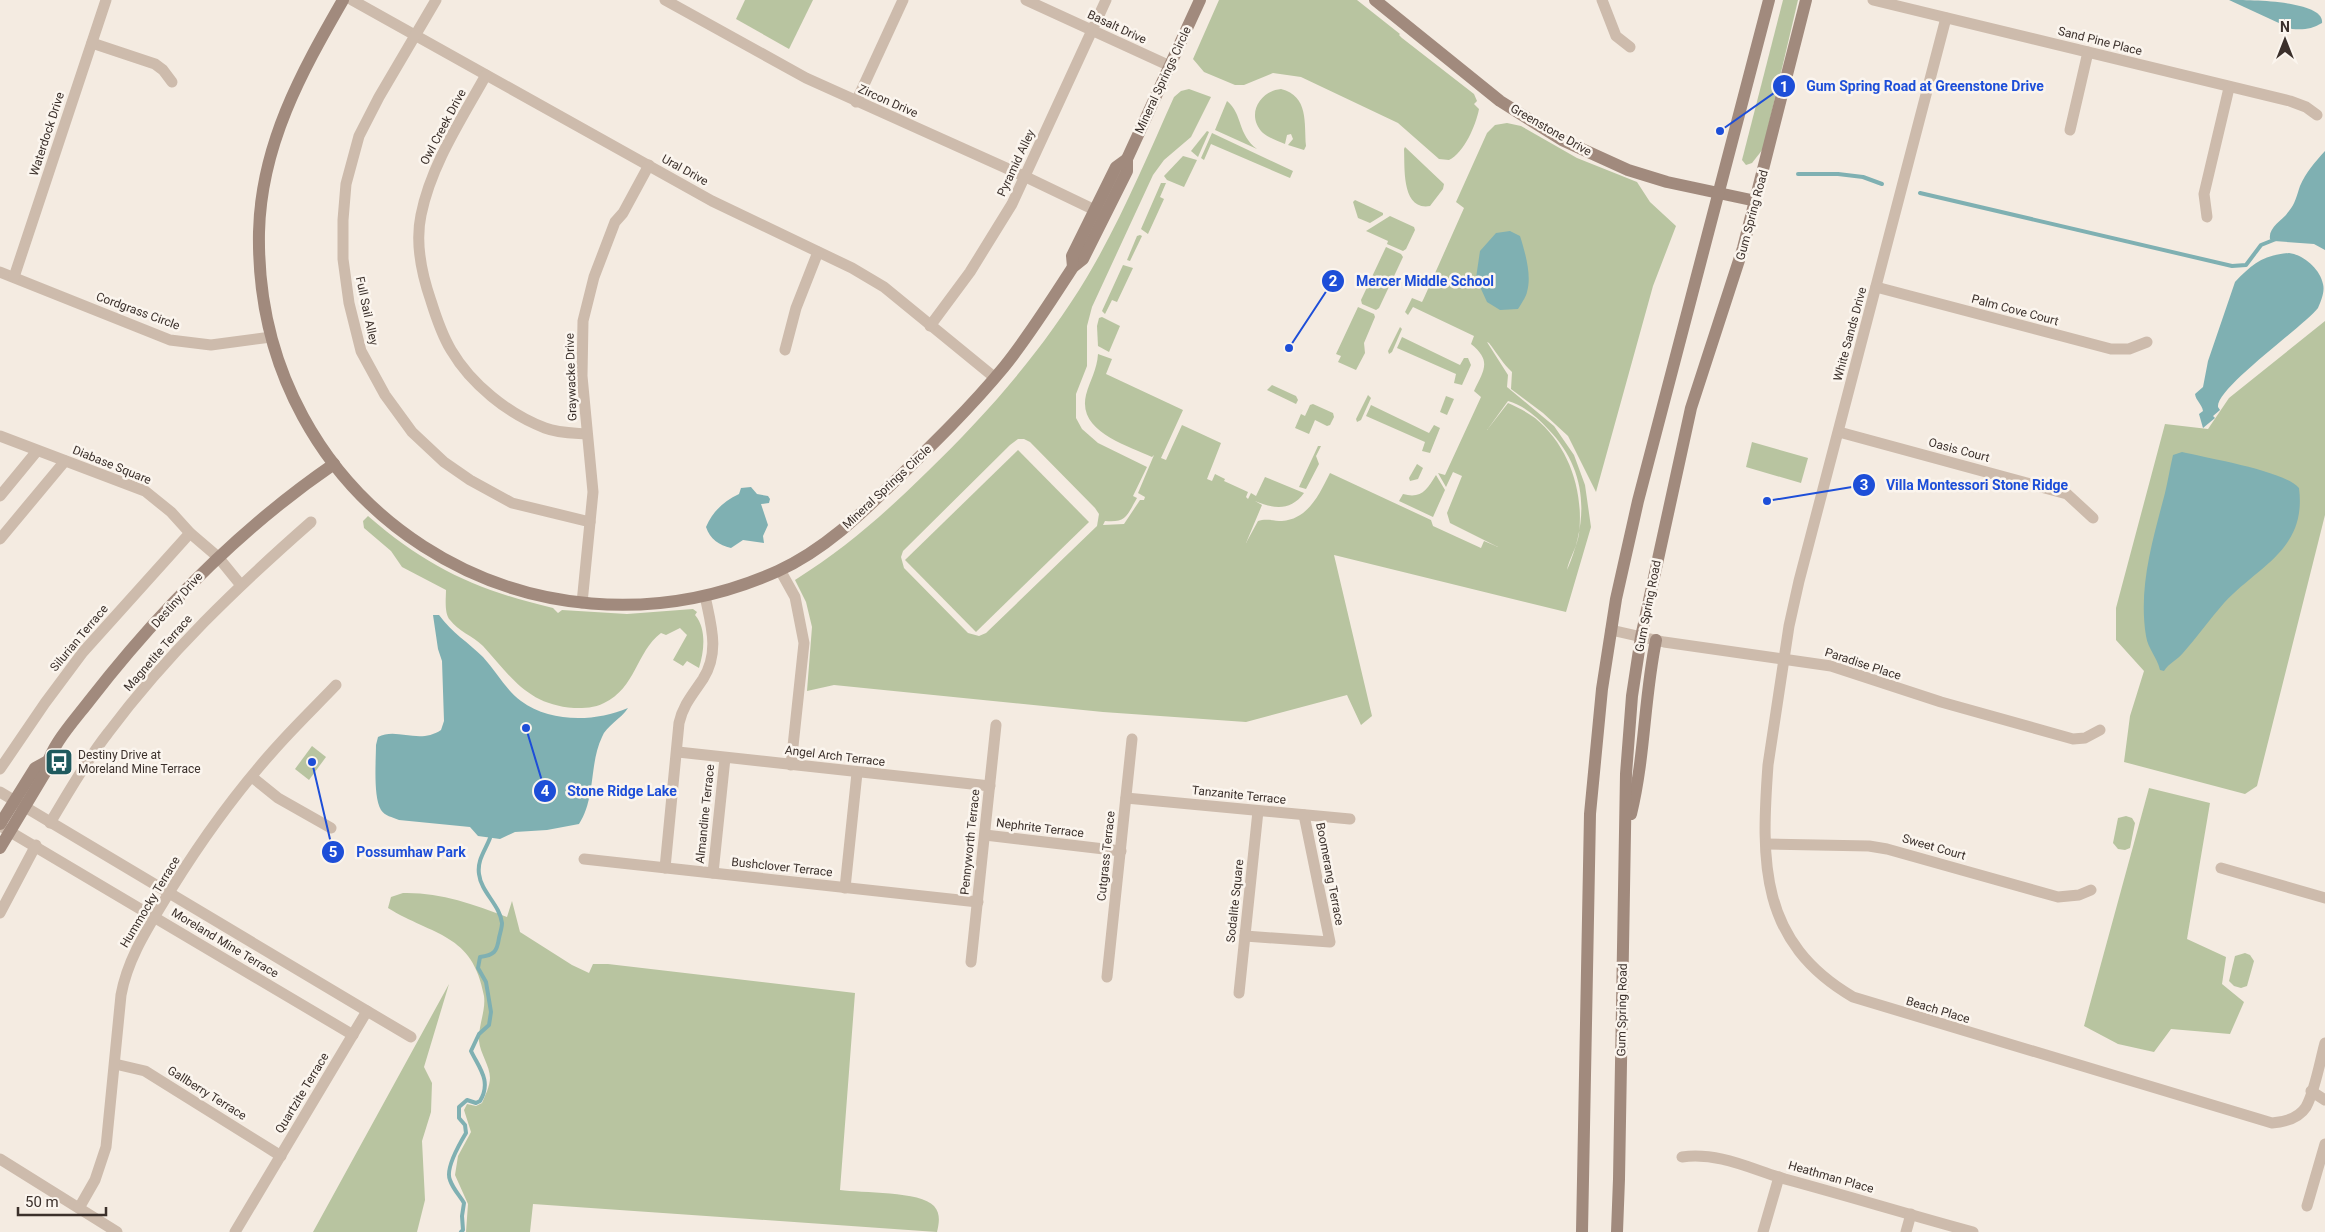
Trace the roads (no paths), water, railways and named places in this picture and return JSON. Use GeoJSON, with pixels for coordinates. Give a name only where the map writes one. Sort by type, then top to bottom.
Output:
{"type":"FeatureCollection","features":[{"type":"Feature","properties":{"kind":"main road","name":"Mineral Springs Circle"},"geometry":{"type":"LineString","coordinates":[[343,0],[288,102],[279,124],[267,171],[260,214],[260,253],[265,304],[272,337],[294,398],[307,423],[334,464],[361,496],[398,529],[447,561],[497,583],[536,595],[582,603],[654,604],[705,596],[780,570],[820,547],[855,520],[928,450],[994,378],[1028,333],[1073,267],[1072,256],[1101,213],[1116,167],[1127,159],[1200,0]]}},
{"type":"Feature","properties":{"kind":"main road","name":"Greenstone Drive"},"geometry":{"type":"LineString","coordinates":[[1375,0],[1500,101],[1562,140],[1628,170],[1667,182],[1756,201]]}},
{"type":"Feature","properties":{"kind":"main road"},"geometry":{"type":"LineString","coordinates":[[1582,1232],[1590,814],[1601,698],[1611,630],[1638,501],[1769,0]]}},
{"type":"Feature","properties":{"kind":"main road","name":"Gum Spring Road"},"geometry":{"type":"LineString","coordinates":[[1617,1232],[1620,1179],[1626,774],[1632,696],[1641,637],[1691,408],[1729,293],[1756,201],[1806,0]]}},
{"type":"Feature","properties":{"kind":"main road","name":"Destiny Drive"},"geometry":{"type":"LineString","coordinates":[[0,848],[4,827],[19,805],[35,768],[46,762],[71,725],[112,673],[176,598],[218,557],[279,504],[334,464]]}},
{"type":"Feature","properties":{"kind":"main road"},"geometry":{"type":"LineString","coordinates":[[1625,838],[1637,786],[1656,640]]}},
{"type":"Feature","properties":{"kind":"street","name":"Waterdock Drive"},"geometry":{"type":"LineString","coordinates":[[14,277],[106,0]]}},
{"type":"Feature","properties":{"kind":"street","name":"Ural Drive"},"geometry":{"type":"LineString","coordinates":[[352,0],[712,201],[852,268],[884,287],[994,378]]}},
{"type":"Feature","properties":{"kind":"street","name":"Full Sail Alley"},"geometry":{"type":"LineString","coordinates":[[436,0],[416,37],[378,96],[359,136],[346,184],[343,259],[349,303],[361,351],[385,395],[412,432],[444,462],[470,480],[512,503],[590,522]]}},
{"type":"Feature","properties":{"kind":"street","name":"Zircon Drive"},"geometry":{"type":"LineString","coordinates":[[665,0],[806,78],[1026,177],[1101,213]]}},
{"type":"Feature","properties":{"kind":"street"},"geometry":{"type":"LineString","coordinates":[[856,102],[904,0]]}},
{"type":"Feature","properties":{"kind":"street","name":"Basalt Drive"},"geometry":{"type":"LineString","coordinates":[[1026,0],[1170,66]]}},
{"type":"Feature","properties":{"kind":"street","name":"Pyramid Alley"},"geometry":{"type":"LineString","coordinates":[[930,326],[970,272],[1012,204],[1106,0]]}},
{"type":"Feature","properties":{"kind":"street"},"geometry":{"type":"LineString","coordinates":[[1602,0],[1616,36],[1630,47]]}},
{"type":"Feature","properties":{"kind":"street","name":"Sand Pine Place"},"geometry":{"type":"LineString","coordinates":[[1873,0],[2229,88],[2298,103],[2317,115]]}},
{"type":"Feature","properties":{"kind":"street","name":"White Sands Drive"},"geometry":{"type":"LineString","coordinates":[[1784,659],[1799,581],[1946,18]]}},
{"type":"Feature","properties":{"kind":"street"},"geometry":{"type":"LineString","coordinates":[[92,43],[155,64],[164,70],[172,82]]}},
{"type":"Feature","properties":{"kind":"street"},"geometry":{"type":"LineString","coordinates":[[2070,130],[2088,52]]}},
{"type":"Feature","properties":{"kind":"street","name":"Owl Creek Drive"},"geometry":{"type":"LineString","coordinates":[[486,75],[433,173],[420,216],[420,256],[426,286],[451,350],[472,378],[519,416],[546,428],[586,434]]}},
{"type":"Feature","properties":{"kind":"street"},"geometry":{"type":"LineString","coordinates":[[2208,218],[2204,194],[2229,88]]}},
{"type":"Feature","properties":{"kind":"street","name":"Graywacke Drive"},"geometry":{"type":"LineString","coordinates":[[582,603],[592,484],[582,376],[583,321],[594,277],[615,222],[623,213],[649,165]]}},
{"type":"Feature","properties":{"kind":"street"},"geometry":{"type":"LineString","coordinates":[[785,350],[796,308],[818,252]]}},
{"type":"Feature","properties":{"kind":"street","name":"Cordgrass Circle"},"geometry":{"type":"LineString","coordinates":[[0,272],[170,340],[211,345],[272,337]]}},
{"type":"Feature","properties":{"kind":"street","name":"Palm Cove Court"},"geometry":{"type":"LineString","coordinates":[[1876,287],[2111,349],[2129,349],[2148,342]]}},
{"type":"Feature","properties":{"kind":"street","name":"Oasis Court"},"geometry":{"type":"LineString","coordinates":[[1839,432],[2066,494],[2093,518]]}},
{"type":"Feature","properties":{"kind":"street","name":"Diabase Square"},"geometry":{"type":"LineString","coordinates":[[0,436],[145,491],[171,512],[190,533],[218,557],[240,584]]}},
{"type":"Feature","properties":{"kind":"street"},"geometry":{"type":"LineString","coordinates":[[0,496],[38,451]]}},
{"type":"Feature","properties":{"kind":"street"},"geometry":{"type":"LineString","coordinates":[[0,539],[65,461]]}},
{"type":"Feature","properties":{"kind":"street","name":"Magnetite Terrace"},"geometry":{"type":"LineString","coordinates":[[50,823],[107,734],[164,664],[240,584],[310,522]]}},
{"type":"Feature","properties":{"kind":"street","name":"Silurian Terrace"},"geometry":{"type":"LineString","coordinates":[[0,769],[78,658],[190,533]]}},
{"type":"Feature","properties":{"kind":"street"},"geometry":{"type":"LineString","coordinates":[[780,570],[795,597],[804,643],[791,764]]}},
{"type":"Feature","properties":{"kind":"street"},"geometry":{"type":"LineString","coordinates":[[665,868],[678,752],[679,723],[683,708],[704,676],[712,656],[714,642],[705,596]]}},
{"type":"Feature","properties":{"kind":"street","name":"Paradise Place"},"geometry":{"type":"LineString","coordinates":[[1611,630],[1656,640],[1831,666],[1901,690],[2057,735],[2085,738],[2100,730]]}},
{"type":"Feature","properties":{"kind":"street","name":"Beach Place"},"geometry":{"type":"LineString","coordinates":[[1784,659],[1768,765],[1766,872],[1772,898],[1789,936],[1811,966],[1832,984],[1853,997],[2272,1123],[2283,1122],[2296,1116],[2306,1108],[2325,1043]]}},
{"type":"Feature","properties":{"kind":"street","name":"Hummocky Terrace"},"geometry":{"type":"LineString","coordinates":[[79,1208],[95,1180],[103,1159],[115,1064],[121,995],[126,972],[134,953],[169,893],[252,777],[272,752],[336,685]]}},
{"type":"Feature","properties":{"kind":"street","name":"Pennyworth Terrace"},"geometry":{"type":"LineString","coordinates":[[971,962],[996,725]]}},
{"type":"Feature","properties":{"kind":"street","name":"Cutgrass Terrace"},"geometry":{"type":"LineString","coordinates":[[1107,977],[1132,739]]}},
{"type":"Feature","properties":{"kind":"street","name":"Angel Arch Terrace"},"geometry":{"type":"LineString","coordinates":[[678,752],[990,786]]}},
{"type":"Feature","properties":{"kind":"street","name":"Almandine Terrace"},"geometry":{"type":"LineString","coordinates":[[713,873],[725,758]]}},
{"type":"Feature","properties":{"kind":"street"},"geometry":{"type":"LineString","coordinates":[[845,888],[857,773]]}},
{"type":"Feature","properties":{"kind":"street"},"geometry":{"type":"LineString","coordinates":[[252,777],[283,802],[331,828]]}},
{"type":"Feature","properties":{"kind":"street","name":"Moreland Mine Terrace"},"geometry":{"type":"LineString","coordinates":[[0,792],[368,1011]]}},
{"type":"Feature","properties":{"kind":"street","name":"Tanzanite Terrace"},"geometry":{"type":"LineString","coordinates":[[1126,798],[1350,819]]}},
{"type":"Feature","properties":{"kind":"street","name":"Sodalite Square"},"geometry":{"type":"LineString","coordinates":[[1239,993],[1258,811]]}},
{"type":"Feature","properties":{"kind":"street","name":"Boomerang Terrace"},"geometry":{"type":"LineString","coordinates":[[1245,936],[1330,942],[1304,816]]}},
{"type":"Feature","properties":{"kind":"street","name":"Moreland Mine Terrace"},"geometry":{"type":"LineString","coordinates":[[4,827],[353,1035]]}},
{"type":"Feature","properties":{"kind":"street","name":"Nephrite Terrace"},"geometry":{"type":"LineString","coordinates":[[985,835],[1121,851]]}},
{"type":"Feature","properties":{"kind":"street","name":"Sweet Court"},"geometry":{"type":"LineString","coordinates":[[1766,844],[1869,846],[1887,849],[2058,896],[2079,895],[2091,890]]}},
{"type":"Feature","properties":{"kind":"street"},"geometry":{"type":"LineString","coordinates":[[0,913],[36,845]]}},
{"type":"Feature","properties":{"kind":"street","name":"Bushclover Terrace"},"geometry":{"type":"LineString","coordinates":[[584,859],[978,902]]}},
{"type":"Feature","properties":{"kind":"street"},"geometry":{"type":"LineString","coordinates":[[2221,868],[2325,898]]}},
{"type":"Feature","properties":{"kind":"street"},"geometry":{"type":"LineString","coordinates":[[368,1011],[411,1037]]}},
{"type":"Feature","properties":{"kind":"street","name":"Quartzite Terrace"},"geometry":{"type":"LineString","coordinates":[[235,1232],[368,1011]]}},
{"type":"Feature","properties":{"kind":"street","name":"Gallberry Terrace"},"geometry":{"type":"LineString","coordinates":[[115,1064],[145,1071],[281,1156]]}},
{"type":"Feature","properties":{"kind":"street"},"geometry":{"type":"LineString","coordinates":[[2311,1090],[2325,1100]]}},
{"type":"Feature","properties":{"kind":"street"},"geometry":{"type":"LineString","coordinates":[[2307,1206],[2325,1144]]}},
{"type":"Feature","properties":{"kind":"street","name":"Heathman Place"},"geometry":{"type":"LineString","coordinates":[[1682,1157],[1698,1155],[1721,1158],[1779,1177],[1911,1214],[1954,1229],[1973,1232]]}},
{"type":"Feature","properties":{"kind":"street"},"geometry":{"type":"LineString","coordinates":[[0,1159],[117,1232]]}},
{"type":"Feature","properties":{"kind":"street"},"geometry":{"type":"LineString","coordinates":[[1764,1232],[1779,1177]]}},
{"type":"Feature","properties":{"kind":"street"},"geometry":{"type":"LineString","coordinates":[[1906,1232],[1911,1214]]}},
{"type":"Feature","properties":{"kind":"water"},"geometry":{"type":"Polygon","coordinates":[[[2229,0],[2268,1],[2299,6],[2320,15],[2322,23],[2308,29],[2292,29],[2229,0]]]}},
{"type":"Feature","properties":{"kind":"water"},"geometry":{"type":"Polygon","coordinates":[[[2325,151],[2325,250],[2314,244],[2274,241],[2270,239],[2271,231],[2293,205],[2305,176],[2325,151]]]}},
{"type":"Feature","properties":{"kind":"water"},"geometry":{"type":"Polygon","coordinates":[[[1510,231],[1520,236],[1529,278],[1526,296],[1518,309],[1500,310],[1487,302],[1476,278],[1480,251],[1496,233],[1510,231]]]}},
{"type":"Feature","properties":{"kind":"water"},"geometry":{"type":"Polygon","coordinates":[[[2289,253],[2306,260],[2319,273],[2323,290],[2318,308],[2231,386],[2221,398],[2218,407],[2220,410],[2213,416],[2215,418],[2203,428],[2199,414],[2203,411],[2195,394],[2203,387],[2208,361],[2235,282],[2247,270],[2265,258],[2289,253]]]}},
{"type":"Feature","properties":{"kind":"water"},"geometry":{"type":"Polygon","coordinates":[[[2182,452],[2262,471],[2291,482],[2299,488],[2299,509],[2295,527],[2288,542],[2265,567],[2224,603],[2183,653],[2164,671],[2160,670],[2146,636],[2144,618],[2145,581],[2173,455],[2182,452]]]}},
{"type":"Feature","properties":{"kind":"water"},"geometry":{"type":"Polygon","coordinates":[[[751,487],[757,494],[768,496],[770,499],[769,503],[761,504],[768,525],[763,536],[764,543],[743,540],[731,548],[719,543],[713,538],[706,527],[709,521],[720,507],[739,494],[741,488],[751,487]]]}},
{"type":"Feature","properties":{"kind":"water"},"geometry":{"type":"Polygon","coordinates":[[[433,615],[439,615],[483,657],[515,696],[533,708],[559,717],[588,718],[615,713],[628,708],[607,729],[602,737],[595,758],[588,803],[579,824],[547,830],[515,832],[500,839],[478,836],[470,827],[399,820],[381,810],[378,804],[376,778],[376,745],[378,737],[385,734],[425,736],[441,730],[444,721],[442,661],[438,649],[433,615]]]}},
{"type":"Feature","properties":{"kind":"waterway"},"geometry":{"type":"LineString","coordinates":[[1798,174],[1838,174],[1863,177],[1882,184]]}},
{"type":"Feature","properties":{"kind":"waterway"},"geometry":{"type":"LineString","coordinates":[[1920,193],[2232,266],[2246,265],[2261,245],[2276,239]]}},
{"type":"Feature","properties":{"kind":"waterway"},"geometry":{"type":"LineString","coordinates":[[461,1232],[463,1230],[462,1216],[464,1203],[451,1183],[449,1175],[454,1156],[466,1133],[465,1125],[459,1118],[459,1107],[467,1100],[476,1103],[480,1101],[485,1087],[481,1069],[471,1051],[479,1034],[489,1025],[491,1012],[486,982],[478,968],[480,957],[492,954],[496,950],[502,925],[501,916],[483,887],[479,874],[480,860],[490,838]]}},
{"type":"Feature","properties":{"kind":"place","name":"Gum Spring Road at Greenstone Drive"},"geometry":{"type":"Point","coordinates":[1720,131]}},
{"type":"Feature","properties":{"kind":"place","name":"Mercer Middle School"},"geometry":{"type":"Point","coordinates":[1289,348]}},
{"type":"Feature","properties":{"kind":"place","name":"Villa Montessori Stone Ridge"},"geometry":{"type":"Point","coordinates":[1767,501]}},
{"type":"Feature","properties":{"kind":"place","name":"Stone Ridge Lake"},"geometry":{"type":"Point","coordinates":[526,728]}},
{"type":"Feature","properties":{"kind":"place","name":"Destiny Drive at Moreland Mine Terrace"},"geometry":{"type":"Point","coordinates":[59,762]}},
{"type":"Feature","properties":{"kind":"place","name":"Possumhaw Park"},"geometry":{"type":"Point","coordinates":[312,762]}}]}
